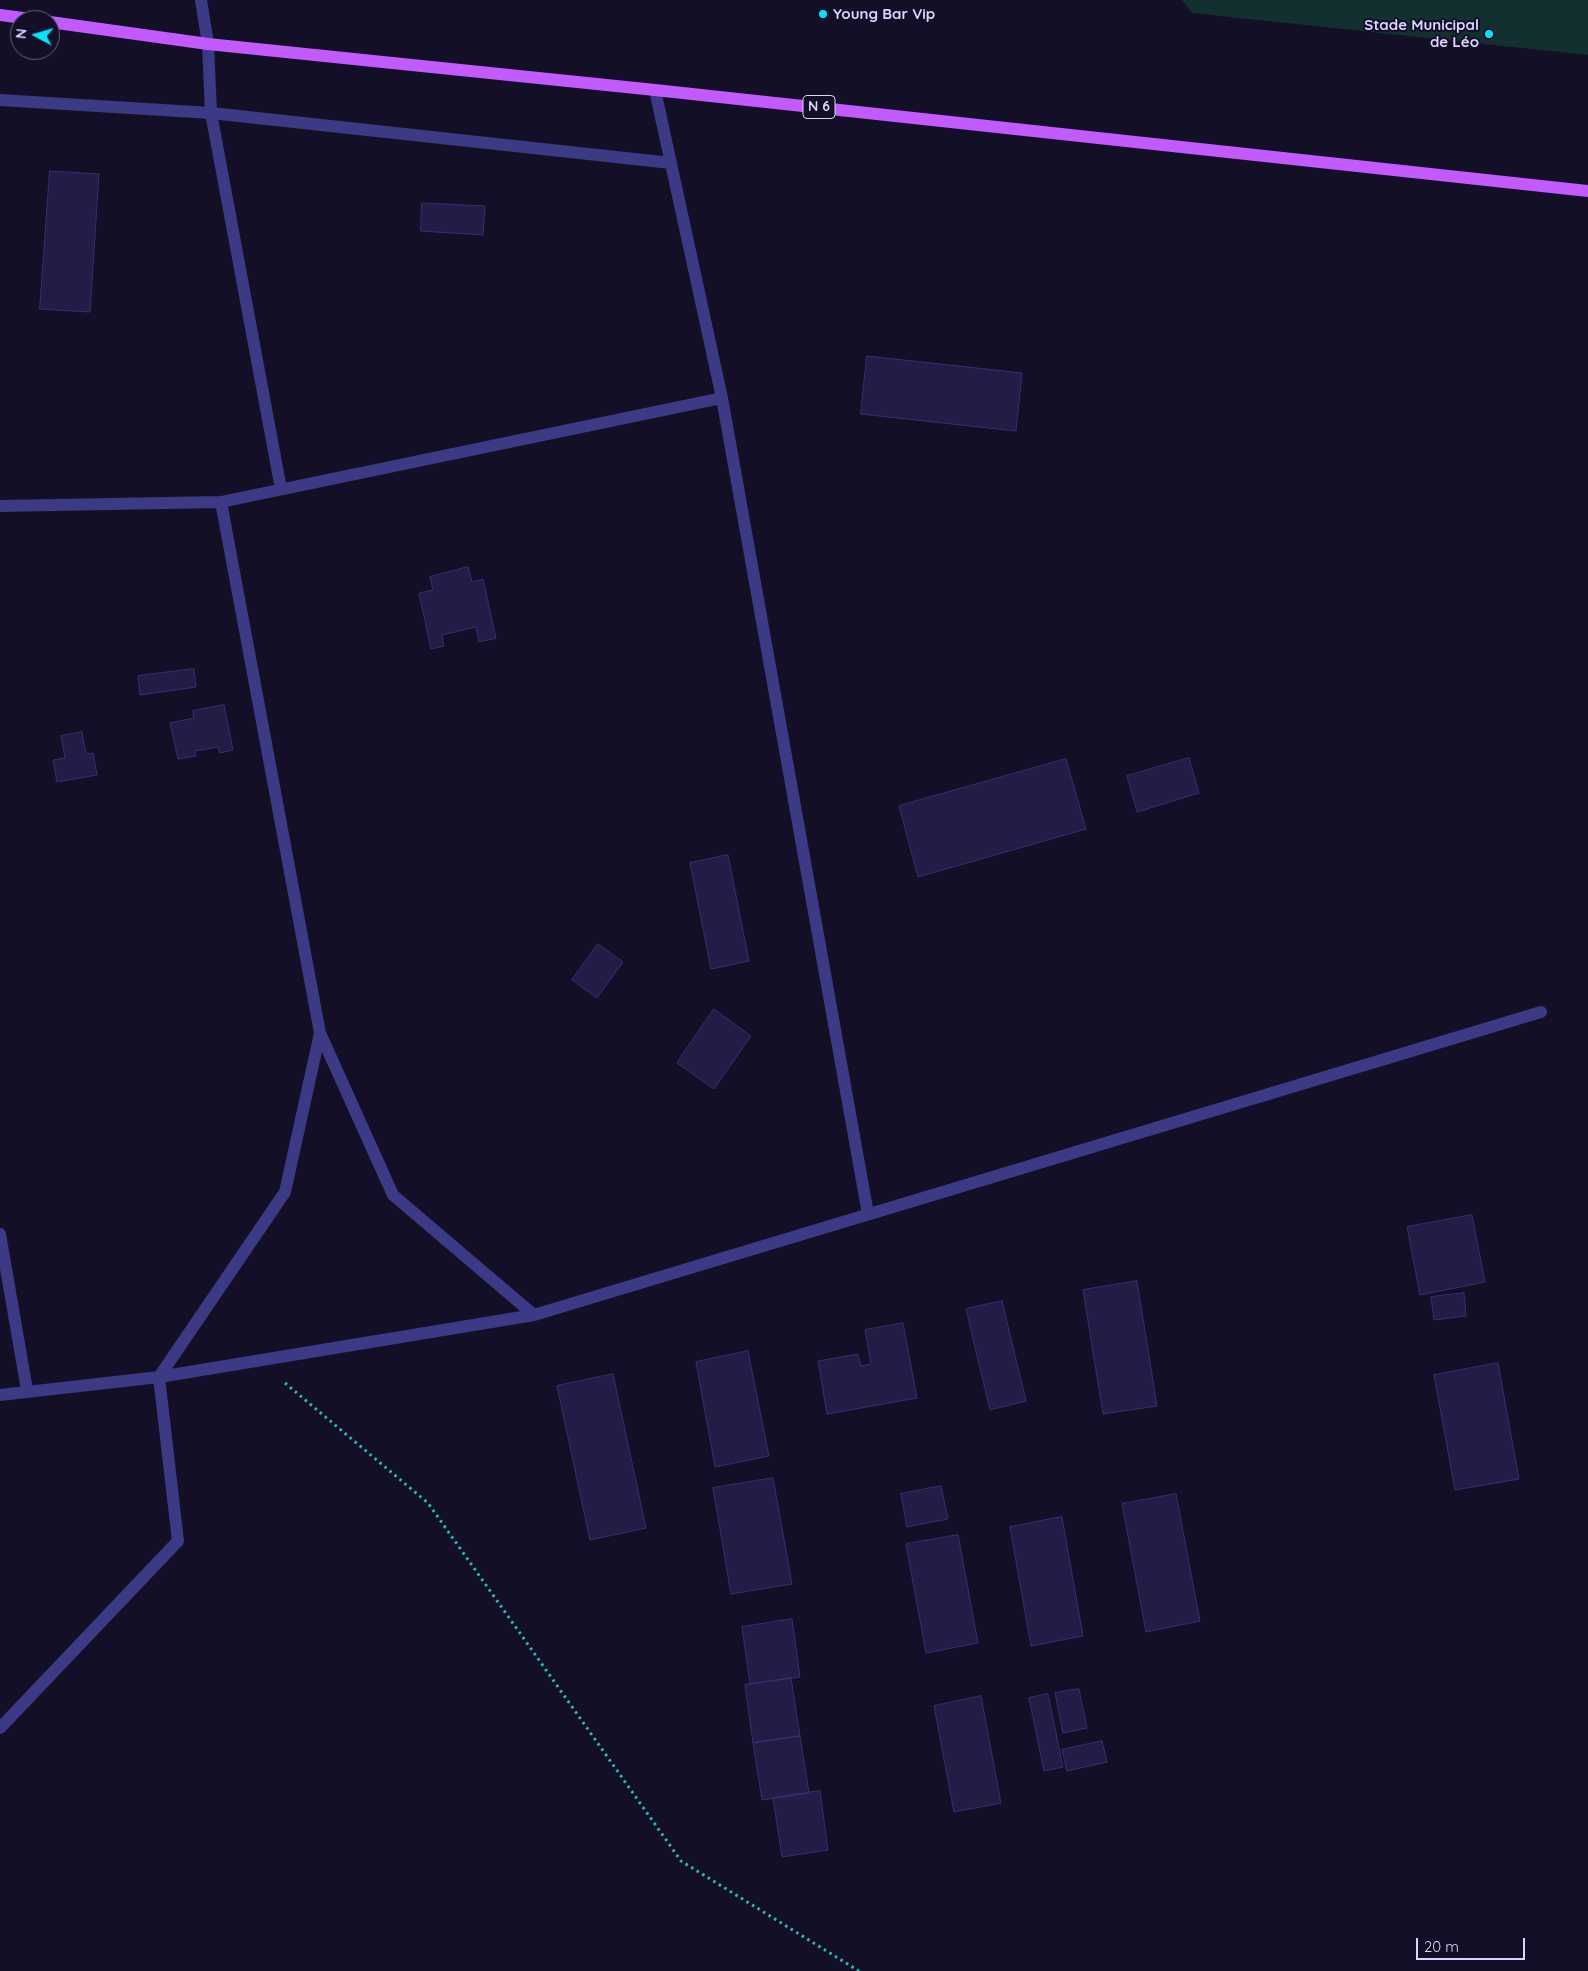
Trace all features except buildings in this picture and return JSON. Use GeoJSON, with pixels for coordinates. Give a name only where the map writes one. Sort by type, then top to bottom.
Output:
{"type":"FeatureCollection","features":[{"type":"Feature","properties":{"kind":"main road","name":"N 6"},"geometry":{"type":"LineString","coordinates":[[60,23],[208,44],[655,90],[1588,191]]}},
{"type":"Feature","properties":{"kind":"street"},"geometry":{"type":"LineString","coordinates":[[201,0],[208,44],[211,113],[281,489]]}},
{"type":"Feature","properties":{"kind":"street"},"geometry":{"type":"LineString","coordinates":[[655,90],[722,398],[868,1214]]}},
{"type":"Feature","properties":{"kind":"street"},"geometry":{"type":"LineString","coordinates":[[0,100],[211,113],[670,163]]}},
{"type":"Feature","properties":{"kind":"street"},"geometry":{"type":"LineString","coordinates":[[0,506],[220,502],[722,398]]}},
{"type":"Feature","properties":{"kind":"street"},"geometry":{"type":"LineString","coordinates":[[220,502],[320,1033],[393,1195],[534,1315]]}},
{"type":"Feature","properties":{"kind":"street"},"geometry":{"type":"LineString","coordinates":[[0,1395],[27,1390],[159,1377],[534,1315],[1541,1012]]}},
{"type":"Feature","properties":{"kind":"street"},"geometry":{"type":"LineString","coordinates":[[0,1728],[178,1541],[159,1377],[284,1192],[320,1033]]}},
{"type":"Feature","properties":{"kind":"street"},"geometry":{"type":"LineString","coordinates":[[0,1234],[27,1390]]}},
{"type":"Feature","properties":{"kind":"path"},"geometry":{"type":"LineString","coordinates":[[258,1360],[428,1503],[681,1861],[859,1971]]}},
{"type":"Feature","properties":{"kind":"green space","name":"Stade Municipal de Léo"},"geometry":{"type":"Polygon","coordinates":[[[1182,0],[1588,0],[1588,55],[1192,13],[1182,0]]]}},
{"type":"Feature","properties":{"kind":"place","name":"Young Bar Vip"},"geometry":{"type":"Point","coordinates":[823,14]}},
{"type":"Feature","properties":{"kind":"place","name":"Stade Municipal de Léo"},"geometry":{"type":"Point","coordinates":[1489,34]}}]}
